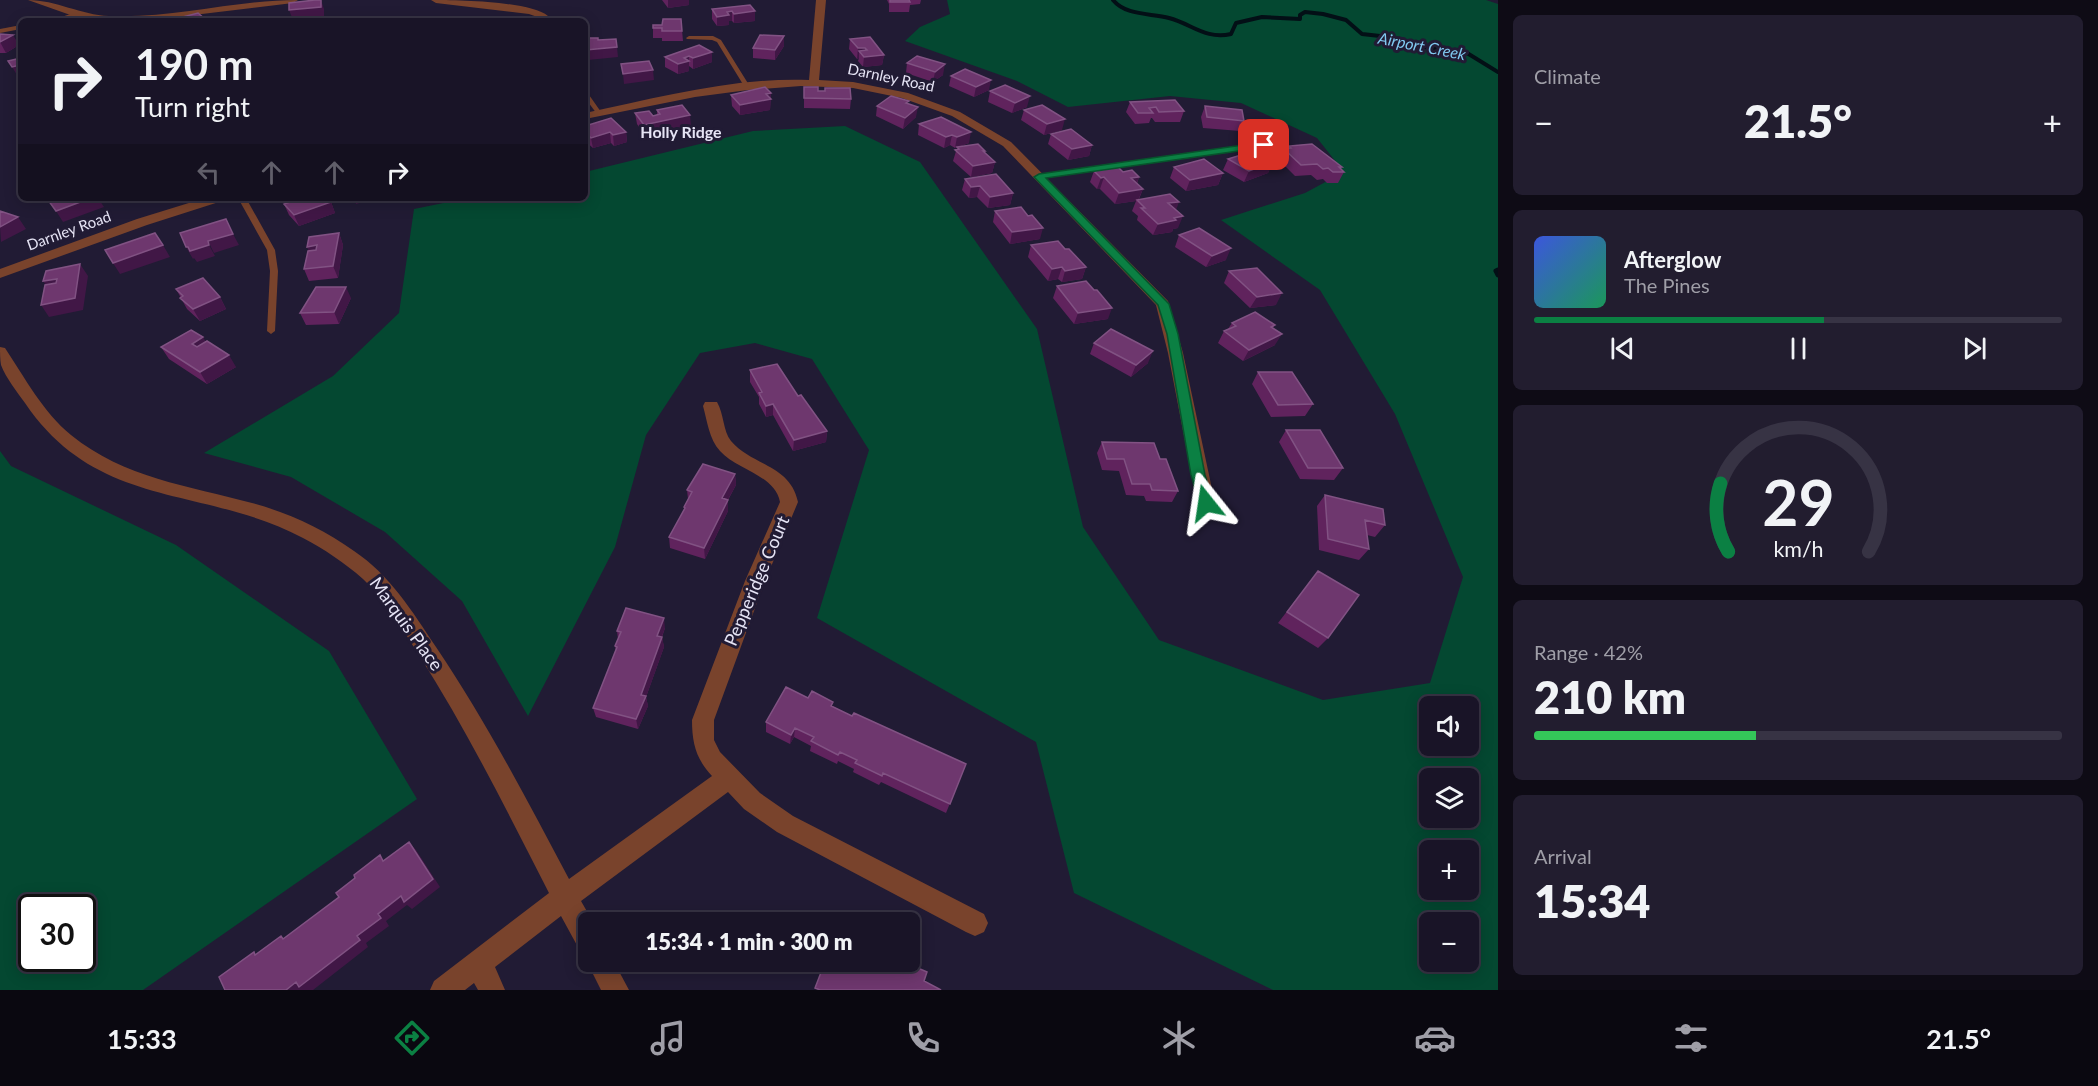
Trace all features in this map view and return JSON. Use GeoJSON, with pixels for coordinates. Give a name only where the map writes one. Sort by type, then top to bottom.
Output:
{"type":"FeatureCollection","features":[{"type":"Feature","properties":{"kind":"street"},"geometry":{"type":"LineString","coordinates":[[33,0],[76,15],[102,18]]}},
{"type":"Feature","properties":{"kind":"street"},"geometry":{"type":"LineString","coordinates":[[150,18],[293,0]]}},
{"type":"Feature","properties":{"kind":"street"},"geometry":{"type":"LineString","coordinates":[[436,0],[531,10],[543,16]]}},
{"type":"Feature","properties":{"kind":"street"},"geometry":{"type":"LineString","coordinates":[[814,82],[821,0]]}},
{"type":"Feature","properties":{"kind":"street","name":"Darnley Road"},"geometry":{"type":"LineString","coordinates":[[588,115],[746,85],[814,82],[882,90],[942,107],[985,128],[1007,144],[1163,304],[1172,334],[1198,475],[1206,503]]}},
{"type":"Feature","properties":{"kind":"street","name":"Darnley Road"},"geometry":{"type":"LineString","coordinates":[[0,274],[131,225],[208,201]]}},
{"type":"Feature","properties":{"kind":"street","name":"Marquis Place"},"geometry":{"type":"LineString","coordinates":[[0,352],[47,420],[64,438],[91,457],[146,484],[187,496],[254,510],[291,523],[326,540],[363,567],[385,589],[456,695],[502,776],[578,921]]}},
{"type":"Feature","properties":{"kind":"street","name":"Pepperidge Court"},"geometry":{"type":"LineString","coordinates":[[711,406],[720,437],[726,447],[782,484],[789,502],[755,581],[703,720],[703,741],[712,760],[752,801],[785,824],[975,923]]}},
{"type":"Feature","properties":{"kind":"street"},"geometry":{"type":"LineString","coordinates":[[443,990],[565,897],[728,778]]}},
{"type":"Feature","properties":{"kind":"street"},"geometry":{"type":"LineString","coordinates":[[478,962],[492,990]]}},
{"type":"Feature","properties":{"kind":"street"},"geometry":{"type":"LineString","coordinates":[[606,972],[616,990]]}},
{"type":"Feature","properties":{"kind":"lane"},"geometry":{"type":"LineString","coordinates":[[64,18],[76,15]]}},
{"type":"Feature","properties":{"kind":"lane"},"geometry":{"type":"LineString","coordinates":[[0,31],[18,28]]}},
{"type":"Feature","properties":{"kind":"lane"},"geometry":{"type":"LineString","coordinates":[[689,38],[713,38],[719,41],[746,85]]}},
{"type":"Feature","properties":{"kind":"lane"},"geometry":{"type":"LineString","coordinates":[[588,97],[599,113]]}},
{"type":"Feature","properties":{"kind":"lane"},"geometry":{"type":"LineString","coordinates":[[1039,177],[1264,145]]}},
{"type":"Feature","properties":{"kind":"lane"},"geometry":{"type":"LineString","coordinates":[[244,201],[270,250],[274,271],[271,331]]}},
{"type":"Feature","properties":{"kind":"green space"},"geometry":{"type":"Polygon","coordinates":[[[947,0],[1486,0],[1498,4],[1498,990],[1273,990],[1074,893],[1036,742],[817,618],[869,450],[812,359],[755,343],[700,353],[646,435],[615,547],[528,716],[462,601],[385,532],[291,477],[204,453],[333,376],[399,313],[414,209],[453,201],[588,201],[588,171],[753,131],[845,126],[920,162],[1037,329],[1083,527],[1159,640],[1323,700],[1430,683],[1463,577],[1395,414],[1320,290],[1221,220],[1305,193],[1344,172],[1317,138],[1241,103],[1170,96],[1068,107],[1017,81],[905,41],[920,27],[950,14],[947,0]]]}},
{"type":"Feature","properties":{"kind":"green space"},"geometry":{"type":"Polygon","coordinates":[[[0,451],[11,466],[176,545],[329,651],[417,799],[143,990],[0,990],[0,451]]]}},
{"type":"Feature","properties":{"kind":"building"},"geometry":{"type":"Polygon","coordinates":[[[321,0],[321,7],[289,10],[289,3],[321,0]]]}},
{"type":"Feature","properties":{"kind":"building"},"geometry":{"type":"Polygon","coordinates":[[[890,0],[909,0],[910,2],[890,2],[890,0]]]}},
{"type":"Feature","properties":{"kind":"building"},"geometry":{"type":"Polygon","coordinates":[[[750,5],[755,11],[734,14],[732,11],[727,12],[729,15],[717,17],[712,9],[750,5]]]}},
{"type":"Feature","properties":{"kind":"building"},"geometry":{"type":"Polygon","coordinates":[[[198,13],[204,18],[179,18],[198,13]]]}},
{"type":"Feature","properties":{"kind":"building"},"geometry":{"type":"Polygon","coordinates":[[[663,19],[681,19],[682,31],[662,31],[662,28],[653,28],[653,25],[662,25],[663,19]]]}},
{"type":"Feature","properties":{"kind":"building"},"geometry":{"type":"Polygon","coordinates":[[[0,34],[13,35],[0,42],[0,34]]]}},
{"type":"Feature","properties":{"kind":"building"},"geometry":{"type":"Polygon","coordinates":[[[760,35],[784,36],[775,50],[753,48],[760,35]]]}},
{"type":"Feature","properties":{"kind":"building"},"geometry":{"type":"Polygon","coordinates":[[[870,37],[884,55],[864,57],[859,51],[867,50],[858,48],[850,39],[870,37]]]}},
{"type":"Feature","properties":{"kind":"building"},"geometry":{"type":"Polygon","coordinates":[[[588,38],[616,39],[617,47],[588,50],[588,38]]]}},
{"type":"Feature","properties":{"kind":"building"},"geometry":{"type":"Polygon","coordinates":[[[699,45],[712,52],[693,58],[689,56],[684,58],[689,61],[678,64],[665,57],[699,45]]]}},
{"type":"Feature","properties":{"kind":"building"},"geometry":{"type":"Polygon","coordinates":[[[917,56],[945,64],[935,72],[907,63],[917,56]]]}},
{"type":"Feature","properties":{"kind":"building"},"geometry":{"type":"Polygon","coordinates":[[[18,59],[18,66],[12,67],[8,61],[18,59]]]}},
{"type":"Feature","properties":{"kind":"building"},"geometry":{"type":"Polygon","coordinates":[[[649,61],[653,70],[623,74],[621,64],[649,61]]]}},
{"type":"Feature","properties":{"kind":"building"},"geometry":{"type":"Polygon","coordinates":[[[965,69],[991,80],[976,87],[951,76],[965,69]]]}},
{"type":"Feature","properties":{"kind":"building"},"geometry":{"type":"Polygon","coordinates":[[[1005,85],[1030,96],[1015,103],[990,91],[1005,85]]]}},
{"type":"Feature","properties":{"kind":"building"},"geometry":{"type":"Polygon","coordinates":[[[765,87],[771,93],[766,94],[771,99],[740,105],[731,95],[765,87]]]}},
{"type":"Feature","properties":{"kind":"building"},"geometry":{"type":"Polygon","coordinates":[[[804,87],[818,87],[818,91],[825,91],[825,88],[850,88],[851,99],[804,98],[804,87]]]}},
{"type":"Feature","properties":{"kind":"building"},"geometry":{"type":"Polygon","coordinates":[[[891,96],[909,101],[906,103],[918,107],[905,118],[877,106],[891,96]]]}},
{"type":"Feature","properties":{"kind":"building"},"geometry":{"type":"Polygon","coordinates":[[[1175,100],[1184,111],[1159,112],[1156,107],[1149,108],[1153,113],[1138,113],[1130,102],[1175,100]]]}},
{"type":"Feature","properties":{"kind":"building"},"geometry":{"type":"Polygon","coordinates":[[[682,105],[690,115],[644,125],[635,113],[649,111],[653,116],[660,114],[657,110],[682,105]]]}},
{"type":"Feature","properties":{"kind":"building"},"geometry":{"type":"Polygon","coordinates":[[[1042,105],[1065,119],[1047,124],[1024,110],[1042,105]]]}},
{"type":"Feature","properties":{"kind":"building"},"geometry":{"type":"Polygon","coordinates":[[[1205,106],[1242,110],[1244,121],[1207,117],[1205,106]]]}},
{"type":"Feature","properties":{"kind":"building"},"geometry":{"type":"Polygon","coordinates":[[[941,117],[971,132],[957,137],[952,135],[946,137],[919,124],[941,117]]]}},
{"type":"Feature","properties":{"kind":"building"},"geometry":{"type":"Polygon","coordinates":[[[611,118],[626,132],[613,135],[610,132],[591,138],[588,135],[588,125],[611,118]]]}},
{"type":"Feature","properties":{"kind":"building"},"geometry":{"type":"Polygon","coordinates":[[[1071,129],[1092,145],[1072,149],[1051,134],[1071,129]]]}},
{"type":"Feature","properties":{"kind":"building"},"geometry":{"type":"Polygon","coordinates":[[[978,144],[995,162],[973,166],[955,150],[959,149],[957,147],[978,144]]]}},
{"type":"Feature","properties":{"kind":"building"},"geometry":{"type":"Polygon","coordinates":[[[1312,144],[1342,167],[1339,167],[1344,172],[1333,172],[1317,164],[1301,165],[1284,149],[1291,148],[1289,146],[1312,144]]]}},
{"type":"Feature","properties":{"kind":"building"},"geometry":{"type":"Polygon","coordinates":[[[1254,151],[1273,162],[1249,171],[1228,159],[1254,151]]]}},
{"type":"Feature","properties":{"kind":"building"},"geometry":{"type":"Polygon","coordinates":[[[1204,159],[1223,173],[1190,180],[1174,167],[1204,159]]]}},
{"type":"Feature","properties":{"kind":"building"},"geometry":{"type":"Polygon","coordinates":[[[1118,167],[1123,172],[1132,170],[1139,177],[1131,178],[1143,189],[1119,193],[1104,177],[1101,178],[1094,171],[1118,167]]]}},
{"type":"Feature","properties":{"kind":"building"},"geometry":{"type":"Polygon","coordinates":[[[996,174],[1013,193],[990,197],[980,186],[971,187],[965,179],[996,174]]]}},
{"type":"Feature","properties":{"kind":"building"},"geometry":{"type":"Polygon","coordinates":[[[1170,194],[1179,202],[1168,203],[1183,216],[1158,224],[1141,208],[1145,208],[1137,200],[1170,194]]]}},
{"type":"Feature","properties":{"kind":"building"},"geometry":{"type":"Polygon","coordinates":[[[49,201],[83,201],[56,211],[49,201]]]}},
{"type":"Feature","properties":{"kind":"building"},"geometry":{"type":"Polygon","coordinates":[[[293,201],[331,202],[294,215],[284,204],[293,201]]]}},
{"type":"Feature","properties":{"kind":"building"},"geometry":{"type":"Polygon","coordinates":[[[1021,207],[1028,216],[1032,215],[1043,228],[1012,232],[995,211],[1021,207]]]}},
{"type":"Feature","properties":{"kind":"building"},"geometry":{"type":"Polygon","coordinates":[[[0,211],[18,217],[0,227],[0,211]]]}},
{"type":"Feature","properties":{"kind":"building"},"geometry":{"type":"Polygon","coordinates":[[[226,219],[233,234],[208,241],[209,245],[190,251],[186,247],[180,233],[226,219]]]}},
{"type":"Feature","properties":{"kind":"building"},"geometry":{"type":"Polygon","coordinates":[[[1199,228],[1231,248],[1212,256],[1179,235],[1199,228]]]}},
{"type":"Feature","properties":{"kind":"building"},"geometry":{"type":"Polygon","coordinates":[[[155,233],[163,245],[113,263],[105,250],[155,233]]]}},
{"type":"Feature","properties":{"kind":"building"},"geometry":{"type":"Polygon","coordinates":[[[339,233],[333,266],[304,269],[308,251],[316,250],[317,245],[307,247],[309,237],[339,233]]]}},
{"type":"Feature","properties":{"kind":"building"},"geometry":{"type":"Polygon","coordinates":[[[1058,241],[1086,267],[1065,271],[1062,267],[1052,269],[1031,245],[1058,241]]]}},
{"type":"Feature","properties":{"kind":"building"},"geometry":{"type":"Polygon","coordinates":[[[80,264],[75,298],[41,305],[45,285],[56,283],[57,279],[43,281],[46,271],[80,264]]]}},
{"type":"Feature","properties":{"kind":"building"},"geometry":{"type":"Polygon","coordinates":[[[1257,268],[1282,293],[1257,297],[1229,271],[1257,268]]]}},
{"type":"Feature","properties":{"kind":"building"},"geometry":{"type":"Polygon","coordinates":[[[203,278],[220,297],[193,309],[180,298],[183,296],[176,289],[203,278]]]}},
{"type":"Feature","properties":{"kind":"building"},"geometry":{"type":"Polygon","coordinates":[[[1086,281],[1112,308],[1078,313],[1057,286],[1086,281]]]}},
{"type":"Feature","properties":{"kind":"building"},"geometry":{"type":"Polygon","coordinates":[[[316,287],[346,287],[334,312],[300,313],[316,287]]]}},
{"type":"Feature","properties":{"kind":"building"},"geometry":{"type":"Polygon","coordinates":[[[1255,312],[1275,325],[1271,327],[1282,334],[1249,350],[1224,331],[1236,326],[1232,323],[1255,312]]]}},
{"type":"Feature","properties":{"kind":"building"},"geometry":{"type":"Polygon","coordinates":[[[1111,329],[1153,351],[1136,365],[1094,343],[1111,329]]]}},
{"type":"Feature","properties":{"kind":"building"},"geometry":{"type":"Polygon","coordinates":[[[191,330],[203,337],[192,344],[197,347],[207,341],[229,355],[200,372],[161,347],[191,330]]]}},
{"type":"Feature","properties":{"kind":"building"},"geometry":{"type":"Polygon","coordinates":[[[777,364],[798,396],[801,395],[827,431],[794,440],[773,404],[766,406],[759,393],[762,392],[750,370],[777,364]]]}},
{"type":"Feature","properties":{"kind":"building"},"geometry":{"type":"Polygon","coordinates":[[[1258,372],[1292,372],[1313,404],[1278,405],[1258,372]]]}},
{"type":"Feature","properties":{"kind":"building"},"geometry":{"type":"Polygon","coordinates":[[[1286,430],[1320,430],[1343,468],[1308,468],[1286,430]]]}},
{"type":"Feature","properties":{"kind":"building"},"geometry":{"type":"Polygon","coordinates":[[[1102,442],[1154,443],[1160,459],[1166,459],[1178,491],[1152,490],[1150,484],[1132,484],[1124,459],[1107,459],[1102,442]]]}},
{"type":"Feature","properties":{"kind":"building"},"geometry":{"type":"Polygon","coordinates":[[[703,464],[735,474],[722,498],[728,500],[704,548],[669,537],[692,492],[687,490],[703,464]]]}},
{"type":"Feature","properties":{"kind":"building"},"geometry":{"type":"Polygon","coordinates":[[[1325,495],[1383,509],[1385,525],[1365,520],[1369,549],[1328,539],[1325,495]]]}},
{"type":"Feature","properties":{"kind":"building"},"geometry":{"type":"Polygon","coordinates":[[[1318,571],[1359,595],[1328,638],[1287,612],[1318,571]]]}},
{"type":"Feature","properties":{"kind":"building"},"geometry":{"type":"Polygon","coordinates":[[[626,608],[664,618],[657,636],[662,637],[641,695],[646,696],[636,719],[593,708],[617,647],[615,646],[621,632],[617,631],[626,608]]]}},
{"type":"Feature","properties":{"kind":"building"},"geometry":{"type":"Polygon","coordinates":[[[786,687],[808,698],[812,691],[833,702],[831,706],[852,716],[854,713],[966,764],[950,804],[883,773],[882,776],[855,763],[857,760],[840,752],[838,755],[811,741],[814,737],[795,728],[791,735],[766,722],[786,687]]]}},
{"type":"Feature","properties":{"kind":"building"},"geometry":{"type":"Polygon","coordinates":[[[409,842],[433,879],[404,902],[401,896],[378,914],[381,918],[357,936],[360,940],[299,987],[296,982],[286,990],[225,990],[219,977],[254,952],[255,955],[281,936],[283,939],[339,897],[336,893],[355,878],[354,875],[380,855],[383,861],[409,842]]]}},
{"type":"Feature","properties":{"kind":"building"},"geometry":{"type":"Polygon","coordinates":[[[920,969],[927,972],[924,981],[941,990],[820,990],[815,988],[821,972],[920,972],[920,969]]]}},
{"type":"Feature","properties":{"kind":"waterway","name":"Airport Creek"},"geometry":{"type":"LineString","coordinates":[[1113,0],[1125,9],[1169,18],[1214,35],[1231,34],[1236,23],[1262,17],[1300,19],[1300,15],[1305,12],[1323,14],[1346,20],[1362,34],[1389,37],[1424,47],[1467,53],[1498,72]]}},
{"type":"Feature","properties":{"kind":"waterway","name":"Airport Creek"},"geometry":{"type":"LineString","coordinates":[[1498,270],[1496,271],[1498,275]]}},
{"type":"Feature","properties":{"kind":"district","name":"Holly Ridge"},"geometry":{"type":"Point","coordinates":[681,132]}},
{"type":"Feature","properties":{"kind":"route"},"geometry":{"type":"LineString","coordinates":[[1206,503],[1198,475],[1172,334],[1163,304],[1039,177],[1264,145]]}}]}
